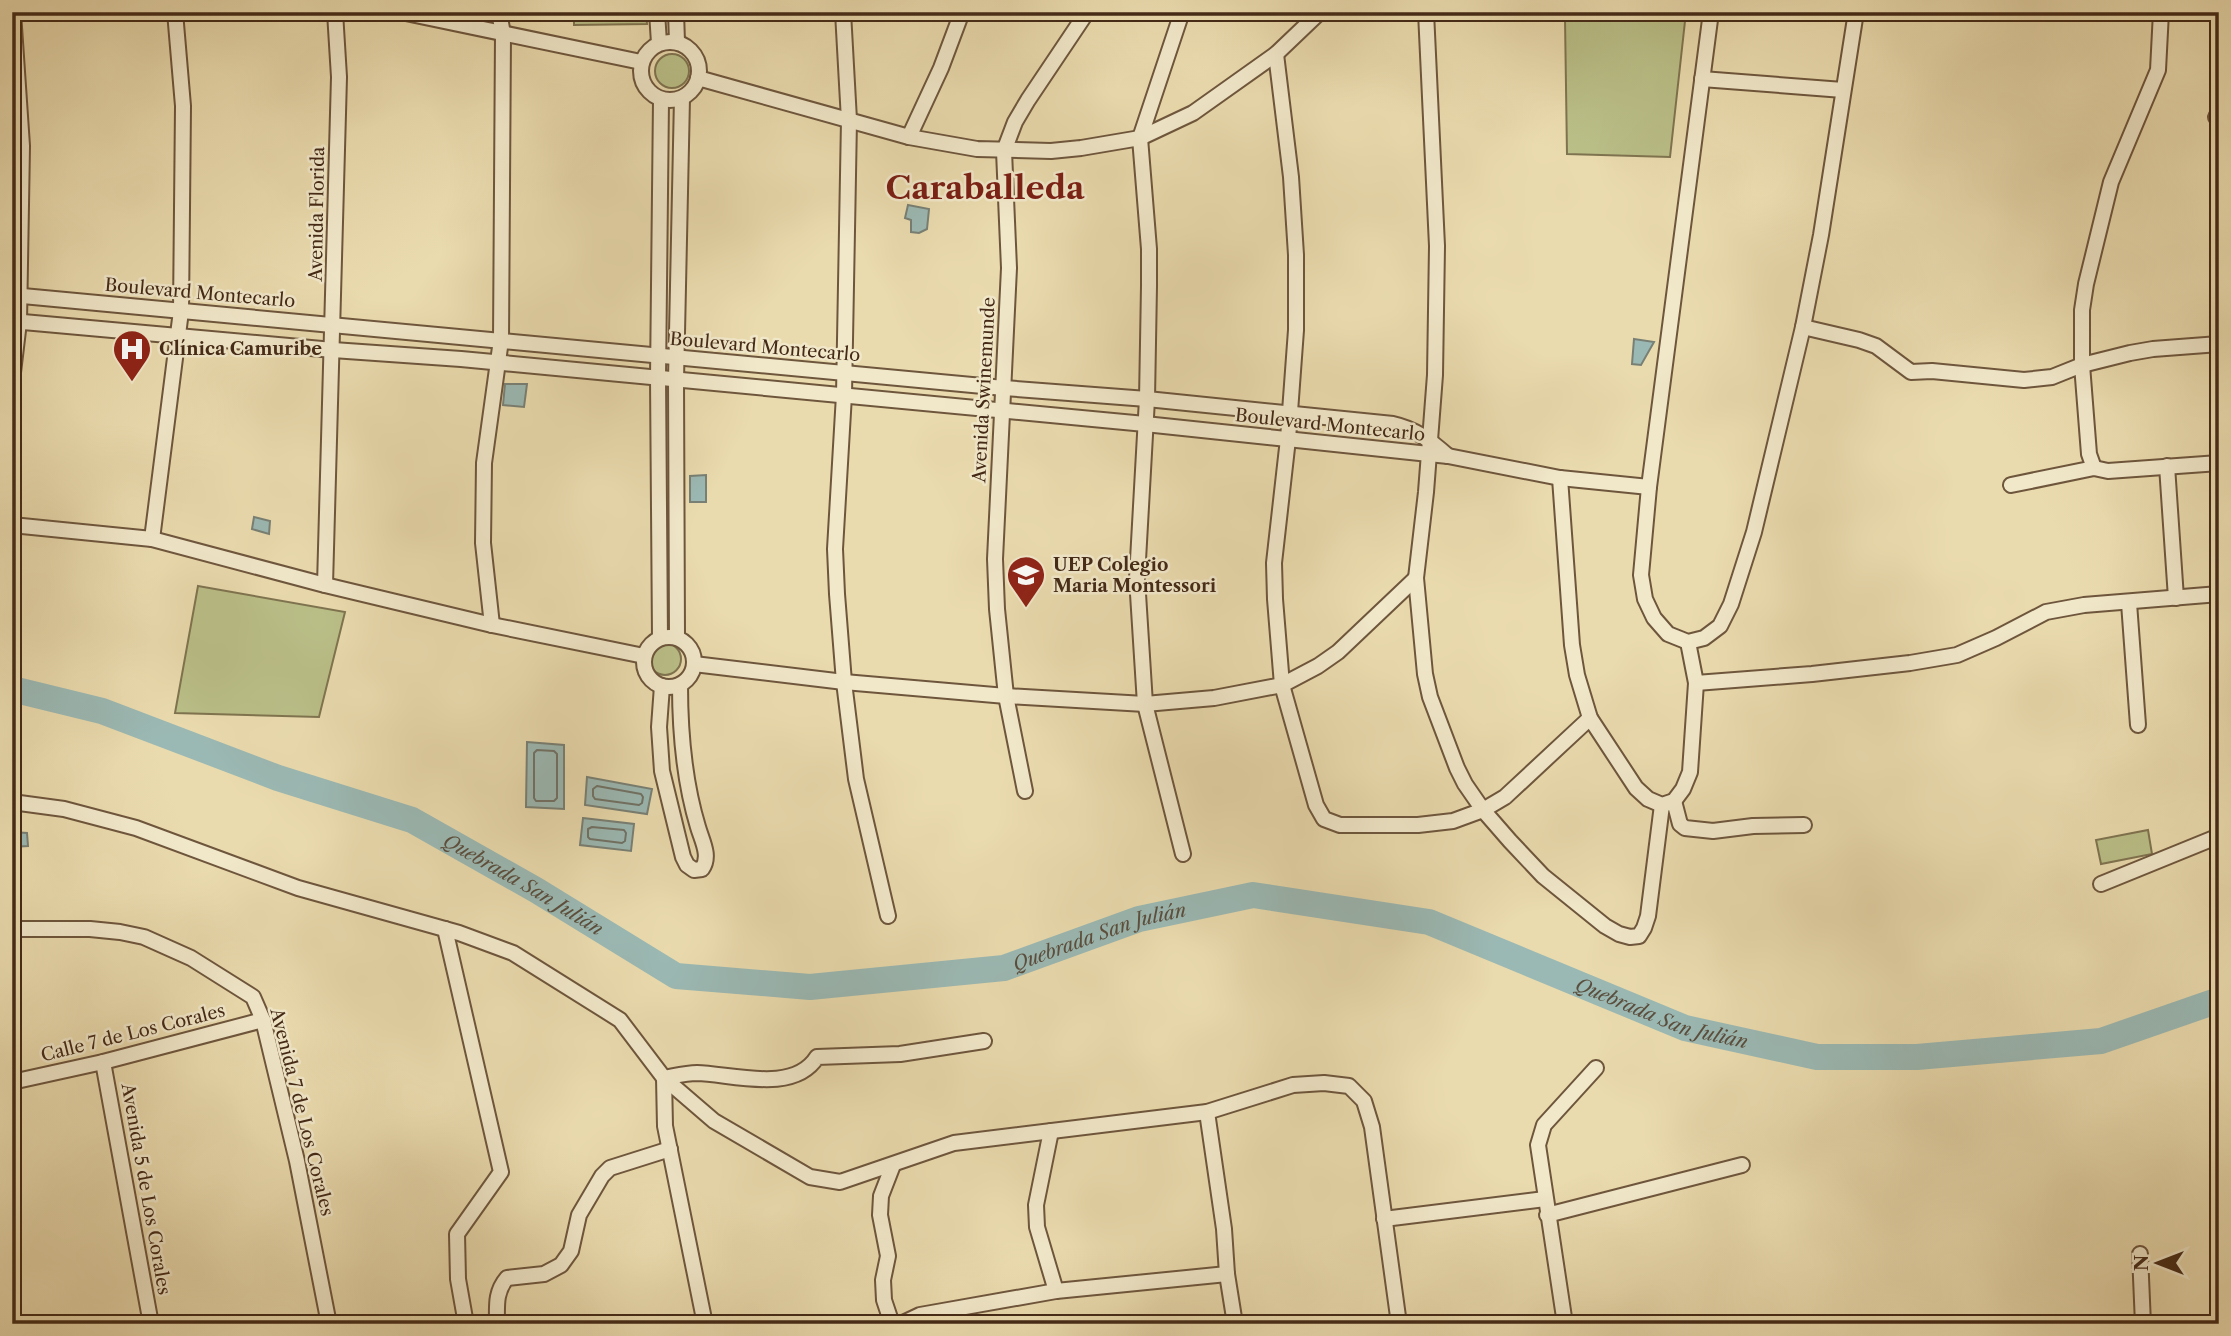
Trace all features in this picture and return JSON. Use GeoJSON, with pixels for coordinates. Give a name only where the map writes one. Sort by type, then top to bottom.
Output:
{"type":"FeatureCollection","features":[{"type":"Feature","properties":{"kind":"street"},"geometry":{"type":"LineString","coordinates":[[12,381],[22,146],[13,12]]}},
{"type":"Feature","properties":{"kind":"street"},"geometry":{"type":"LineString","coordinates":[[152,539],[181,311],[183,106],[176,12]]}},
{"type":"Feature","properties":{"kind":"street","name":"Avenida Florida"},"geometry":{"type":"LineString","coordinates":[[326,585],[339,77],[335,12]]}},
{"type":"Feature","properties":{"kind":"street"},"geometry":{"type":"LineString","coordinates":[[401,12],[641,62]]}},
{"type":"Feature","properties":{"kind":"street"},"geometry":{"type":"LineString","coordinates":[[492,625],[483,542],[484,463],[501,340],[503,34],[499,12]]}},
{"type":"Feature","properties":{"kind":"street"},"geometry":{"type":"LineString","coordinates":[[657,12],[659,43]]}},
{"type":"Feature","properties":{"kind":"street"},"geometry":{"type":"LineString","coordinates":[[676,12],[677,43]]}},
{"type":"Feature","properties":{"kind":"street"},"geometry":{"type":"LineString","coordinates":[[843,12],[849,120],[844,395],[835,549],[844,682],[856,779],[888,916]]}},
{"type":"Feature","properties":{"kind":"street"},"geometry":{"type":"LineString","coordinates":[[909,137],[941,68],[962,12]]}},
{"type":"Feature","properties":{"kind":"street","name":"Avenida Swinemunde"},"geometry":{"type":"LineString","coordinates":[[1025,791],[1006,696],[995,559],[1009,268],[1004,151],[1028,100],[1087,12]]}},
{"type":"Feature","properties":{"kind":"street"},"geometry":{"type":"LineString","coordinates":[[1182,12],[1140,138],[1149,249],[1147,399],[1137,578],[1145,704],[1183,854]]}},
{"type":"Feature","properties":{"kind":"street"},"geometry":{"type":"LineString","coordinates":[[698,78],[909,137],[978,149],[1061,150],[1140,138],[1193,113],[1276,54],[1320,12]]}},
{"type":"Feature","properties":{"kind":"street"},"geometry":{"type":"LineString","coordinates":[[1426,12],[1437,246],[1435,375],[1416,578],[1425,674],[1430,697],[1457,768],[1483,810],[1543,876],[1605,926],[1630,937],[1639,936],[1644,928],[1668,803],[1683,789],[1690,772],[1696,683],[1688,642]]}},
{"type":"Feature","properties":{"kind":"street"},"geometry":{"type":"LineString","coordinates":[[1711,12],[1648,487],[1641,575],[1645,599],[1654,618],[1668,634],[1688,642],[1704,638],[1720,626],[1731,604],[1754,532],[1803,327],[1821,235],[1856,12]]}},
{"type":"Feature","properties":{"kind":"street"},"geometry":{"type":"LineString","coordinates":[[2094,468],[2089,454],[2082,365],[2082,310],[2111,182],[2158,70],[2161,12]]}},
{"type":"Feature","properties":{"kind":"street"},"geometry":{"type":"LineString","coordinates":[[659,43],[677,43],[688,48],[695,56],[699,66],[698,78],[693,90],[682,98],[661,100],[643,85],[641,62],[648,51],[659,43]]}},
{"type":"Feature","properties":{"kind":"street"},"geometry":{"type":"LineString","coordinates":[[1276,54],[1291,177],[1296,255],[1296,330],[1288,439],[1274,563],[1282,685],[1316,805],[1324,819],[1340,825],[1418,825],[1453,821],[1483,810],[1505,797],[1590,718]]}},
{"type":"Feature","properties":{"kind":"street"},"geometry":{"type":"LineString","coordinates":[[1702,79],[1843,90]]}},
{"type":"Feature","properties":{"kind":"street"},"geometry":{"type":"LineString","coordinates":[[677,637],[676,380],[682,98]]}},
{"type":"Feature","properties":{"kind":"street"},"geometry":{"type":"LineString","coordinates":[[660,638],[658,378],[661,100]]}},
{"type":"Feature","properties":{"kind":"street","name":"Boulevard Montecarlo"},"geometry":{"type":"LineString","coordinates":[[16,295],[1393,424],[1408,427],[1430,447],[1448,456],[1560,478],[1648,487]]}},
{"type":"Feature","properties":{"kind":"street","name":"Boulevard Montecarlo"},"geometry":{"type":"LineString","coordinates":[[16,321],[844,395],[1288,439],[1430,447]]}},
{"type":"Feature","properties":{"kind":"street"},"geometry":{"type":"LineString","coordinates":[[1803,327],[1876,346],[1911,372],[1932,371],[2024,380],[2052,377],[2082,365],[2153,349],[2219,344]]}},
{"type":"Feature","properties":{"kind":"street"},"geometry":{"type":"LineString","coordinates":[[2011,485],[2094,468],[2108,471],[2219,463]]}},
{"type":"Feature","properties":{"kind":"street"},"geometry":{"type":"LineString","coordinates":[[2167,466],[2176,598]]}},
{"type":"Feature","properties":{"kind":"street"},"geometry":{"type":"LineString","coordinates":[[1560,478],[1572,645],[1577,675],[1590,718],[1636,788],[1648,799],[1668,803],[1685,828],[1713,831],[1753,826],[1804,825]]}},
{"type":"Feature","properties":{"kind":"street"},"geometry":{"type":"LineString","coordinates":[[12,525],[152,539],[492,625],[644,656]]}},
{"type":"Feature","properties":{"kind":"street"},"geometry":{"type":"LineString","coordinates":[[694,664],[844,682],[1006,696],[1145,704],[1214,698],[1282,685],[1318,666],[1338,652],[1416,578]]}},
{"type":"Feature","properties":{"kind":"street"},"geometry":{"type":"LineString","coordinates":[[1696,683],[1910,663],[1957,655],[2046,612],[2084,605],[2219,594]]}},
{"type":"Feature","properties":{"kind":"street"},"geometry":{"type":"LineString","coordinates":[[2129,603],[2138,725]]}},
{"type":"Feature","properties":{"kind":"street"},"geometry":{"type":"LineString","coordinates":[[677,637],[690,647],[694,664],[692,673],[680,685],[662,687],[647,675],[644,656],[652,642],[660,638],[677,637]]}},
{"type":"Feature","properties":{"kind":"street"},"geometry":{"type":"LineString","coordinates":[[662,687],[659,727],[662,771],[683,857],[687,865],[694,870],[702,869],[706,863],[706,855],[684,766],[680,685]]}},
{"type":"Feature","properties":{"kind":"street"},"geometry":{"type":"LineString","coordinates":[[12,802],[64,809],[136,828],[298,888],[445,929],[513,953],[620,1020],[664,1078],[714,1121],[810,1177],[840,1182],[954,1143],[1207,1112],[1293,1085],[1324,1083],[1349,1086],[1364,1101],[1372,1127],[1399,1324]]}},
{"type":"Feature","properties":{"kind":"street"},"geometry":{"type":"LineString","coordinates":[[2101,884],[2219,836]]}},
{"type":"Feature","properties":{"kind":"street","name":"Avenida 7 de Los Corales"},"geometry":{"type":"LineString","coordinates":[[12,929],[90,929],[145,937],[191,958],[253,997],[263,1020],[297,1161],[329,1324]]}},
{"type":"Feature","properties":{"kind":"street"},"geometry":{"type":"LineString","coordinates":[[445,929],[501,1172],[457,1234],[458,1279],[466,1324]]}},
{"type":"Feature","properties":{"kind":"street","name":"Calle 7 de Los Corales"},"geometry":{"type":"LineString","coordinates":[[12,1082],[103,1062],[263,1020]]}},
{"type":"Feature","properties":{"kind":"street"},"geometry":{"type":"LineString","coordinates":[[664,1078],[695,1073],[746,1080],[789,1077],[810,1068],[817,1057],[900,1054],[984,1041]]}},
{"type":"Feature","properties":{"kind":"street","name":"Avenida 5 de Los Corales"},"geometry":{"type":"LineString","coordinates":[[103,1062],[151,1324]]}},
{"type":"Feature","properties":{"kind":"street"},"geometry":{"type":"LineString","coordinates":[[1564,1324],[1538,1145],[1544,1125],[1596,1068]]}},
{"type":"Feature","properties":{"kind":"street"},"geometry":{"type":"LineString","coordinates":[[664,1078],[665,1126],[705,1324]]}},
{"type":"Feature","properties":{"kind":"street"},"geometry":{"type":"LineString","coordinates":[[1207,1112],[1235,1324]]}},
{"type":"Feature","properties":{"kind":"street"},"geometry":{"type":"LineString","coordinates":[[1051,1131],[1036,1205],[1037,1227],[1056,1291]]}},
{"type":"Feature","properties":{"kind":"street"},"geometry":{"type":"LineString","coordinates":[[497,1324],[500,1286],[506,1278],[544,1274],[561,1265],[570,1251],[579,1214],[602,1176],[610,1168],[670,1149]]}},
{"type":"Feature","properties":{"kind":"street"},"geometry":{"type":"LineString","coordinates":[[892,1324],[884,1300],[883,1280],[888,1256],[880,1214],[881,1196],[893,1164]]}},
{"type":"Feature","properties":{"kind":"street"},"geometry":{"type":"LineString","coordinates":[[1547,1215],[1742,1165]]}},
{"type":"Feature","properties":{"kind":"street"},"geometry":{"type":"LineString","coordinates":[[1384,1219],[1545,1199]]}},
{"type":"Feature","properties":{"kind":"street"},"geometry":{"type":"LineString","coordinates":[[2140,1254],[2143,1324]]}},
{"type":"Feature","properties":{"kind":"street"},"geometry":{"type":"LineString","coordinates":[[901,1324],[920,1315],[1056,1291],[1227,1274]]}},
{"type":"Feature","properties":{"kind":"green space"},"geometry":{"type":"Polygon","coordinates":[[[574,12],[646,12],[647,24],[574,25],[574,12]]]}},
{"type":"Feature","properties":{"kind":"green space"},"geometry":{"type":"Polygon","coordinates":[[[1609,12],[1686,12],[1670,157],[1567,154],[1565,19],[1568,19],[1568,16],[1609,12]]]}},
{"type":"Feature","properties":{"kind":"green space"},"geometry":{"type":"Polygon","coordinates":[[[672,54],[684,59],[689,71],[684,83],[672,88],[660,83],[655,71],[660,59],[672,54]]]}},
{"type":"Feature","properties":{"kind":"green space"},"geometry":{"type":"Polygon","coordinates":[[[198,586],[345,612],[319,717],[175,713],[198,586]]]}},
{"type":"Feature","properties":{"kind":"green space"},"geometry":{"type":"Polygon","coordinates":[[[665,643],[676,648],[681,659],[676,670],[665,675],[654,670],[649,659],[654,648],[665,643]]]}},
{"type":"Feature","properties":{"kind":"green space"},"geometry":{"type":"Polygon","coordinates":[[[2148,830],[2152,854],[2101,864],[2096,840],[2148,830]]]}},
{"type":"Feature","properties":{"kind":"water"},"geometry":{"type":"Polygon","coordinates":[[[908,205],[929,209],[927,229],[919,233],[911,232],[911,220],[905,218],[908,205]]]}},
{"type":"Feature","properties":{"kind":"water"},"geometry":{"type":"Polygon","coordinates":[[[1634,339],[1654,342],[1641,365],[1632,364],[1634,339]]]}},
{"type":"Feature","properties":{"kind":"water"},"geometry":{"type":"Polygon","coordinates":[[[505,384],[527,384],[524,407],[503,405],[505,384]]]}},
{"type":"Feature","properties":{"kind":"water"},"geometry":{"type":"Polygon","coordinates":[[[706,475],[706,502],[690,502],[690,476],[706,475]]]}},
{"type":"Feature","properties":{"kind":"water"},"geometry":{"type":"Polygon","coordinates":[[[254,517],[270,521],[269,534],[252,529],[254,517]]]}},
{"type":"Feature","properties":{"kind":"water"},"geometry":{"type":"Polygon","coordinates":[[[527,742],[564,745],[564,809],[526,807],[527,742]]]}},
{"type":"Feature","properties":{"kind":"water"},"geometry":{"type":"Polygon","coordinates":[[[587,777],[652,789],[647,814],[585,805],[587,777]]]}},
{"type":"Feature","properties":{"kind":"water"},"geometry":{"type":"Polygon","coordinates":[[[583,818],[634,824],[631,851],[580,845],[583,818]]]}},
{"type":"Feature","properties":{"kind":"water"},"geometry":{"type":"Polygon","coordinates":[[[12,832],[27,833],[28,846],[12,847],[12,832]]]}},
{"type":"Feature","properties":{"kind":"waterway","name":"Quebrada San Julián"},"geometry":{"type":"LineString","coordinates":[[12,689],[102,711],[278,778],[412,820],[536,890],[676,976],[810,987],[1004,968],[1139,919],[1253,895],[1429,922],[1685,1028],[1817,1057],[1917,1057],[2101,1041],[2219,1000]]}},
{"type":"Feature","properties":{"kind":"place","name":"Clínica Camuribe"},"geometry":{"type":"Point","coordinates":[132,383]}},
{"type":"Feature","properties":{"kind":"place","name":"UEP Colegio Maria Montessori"},"geometry":{"type":"Point","coordinates":[1026,609]}},
{"type":"Feature","properties":{"kind":"district","name":"Caraballeda"},"geometry":{"type":"Point","coordinates":[985,187]}}]}
